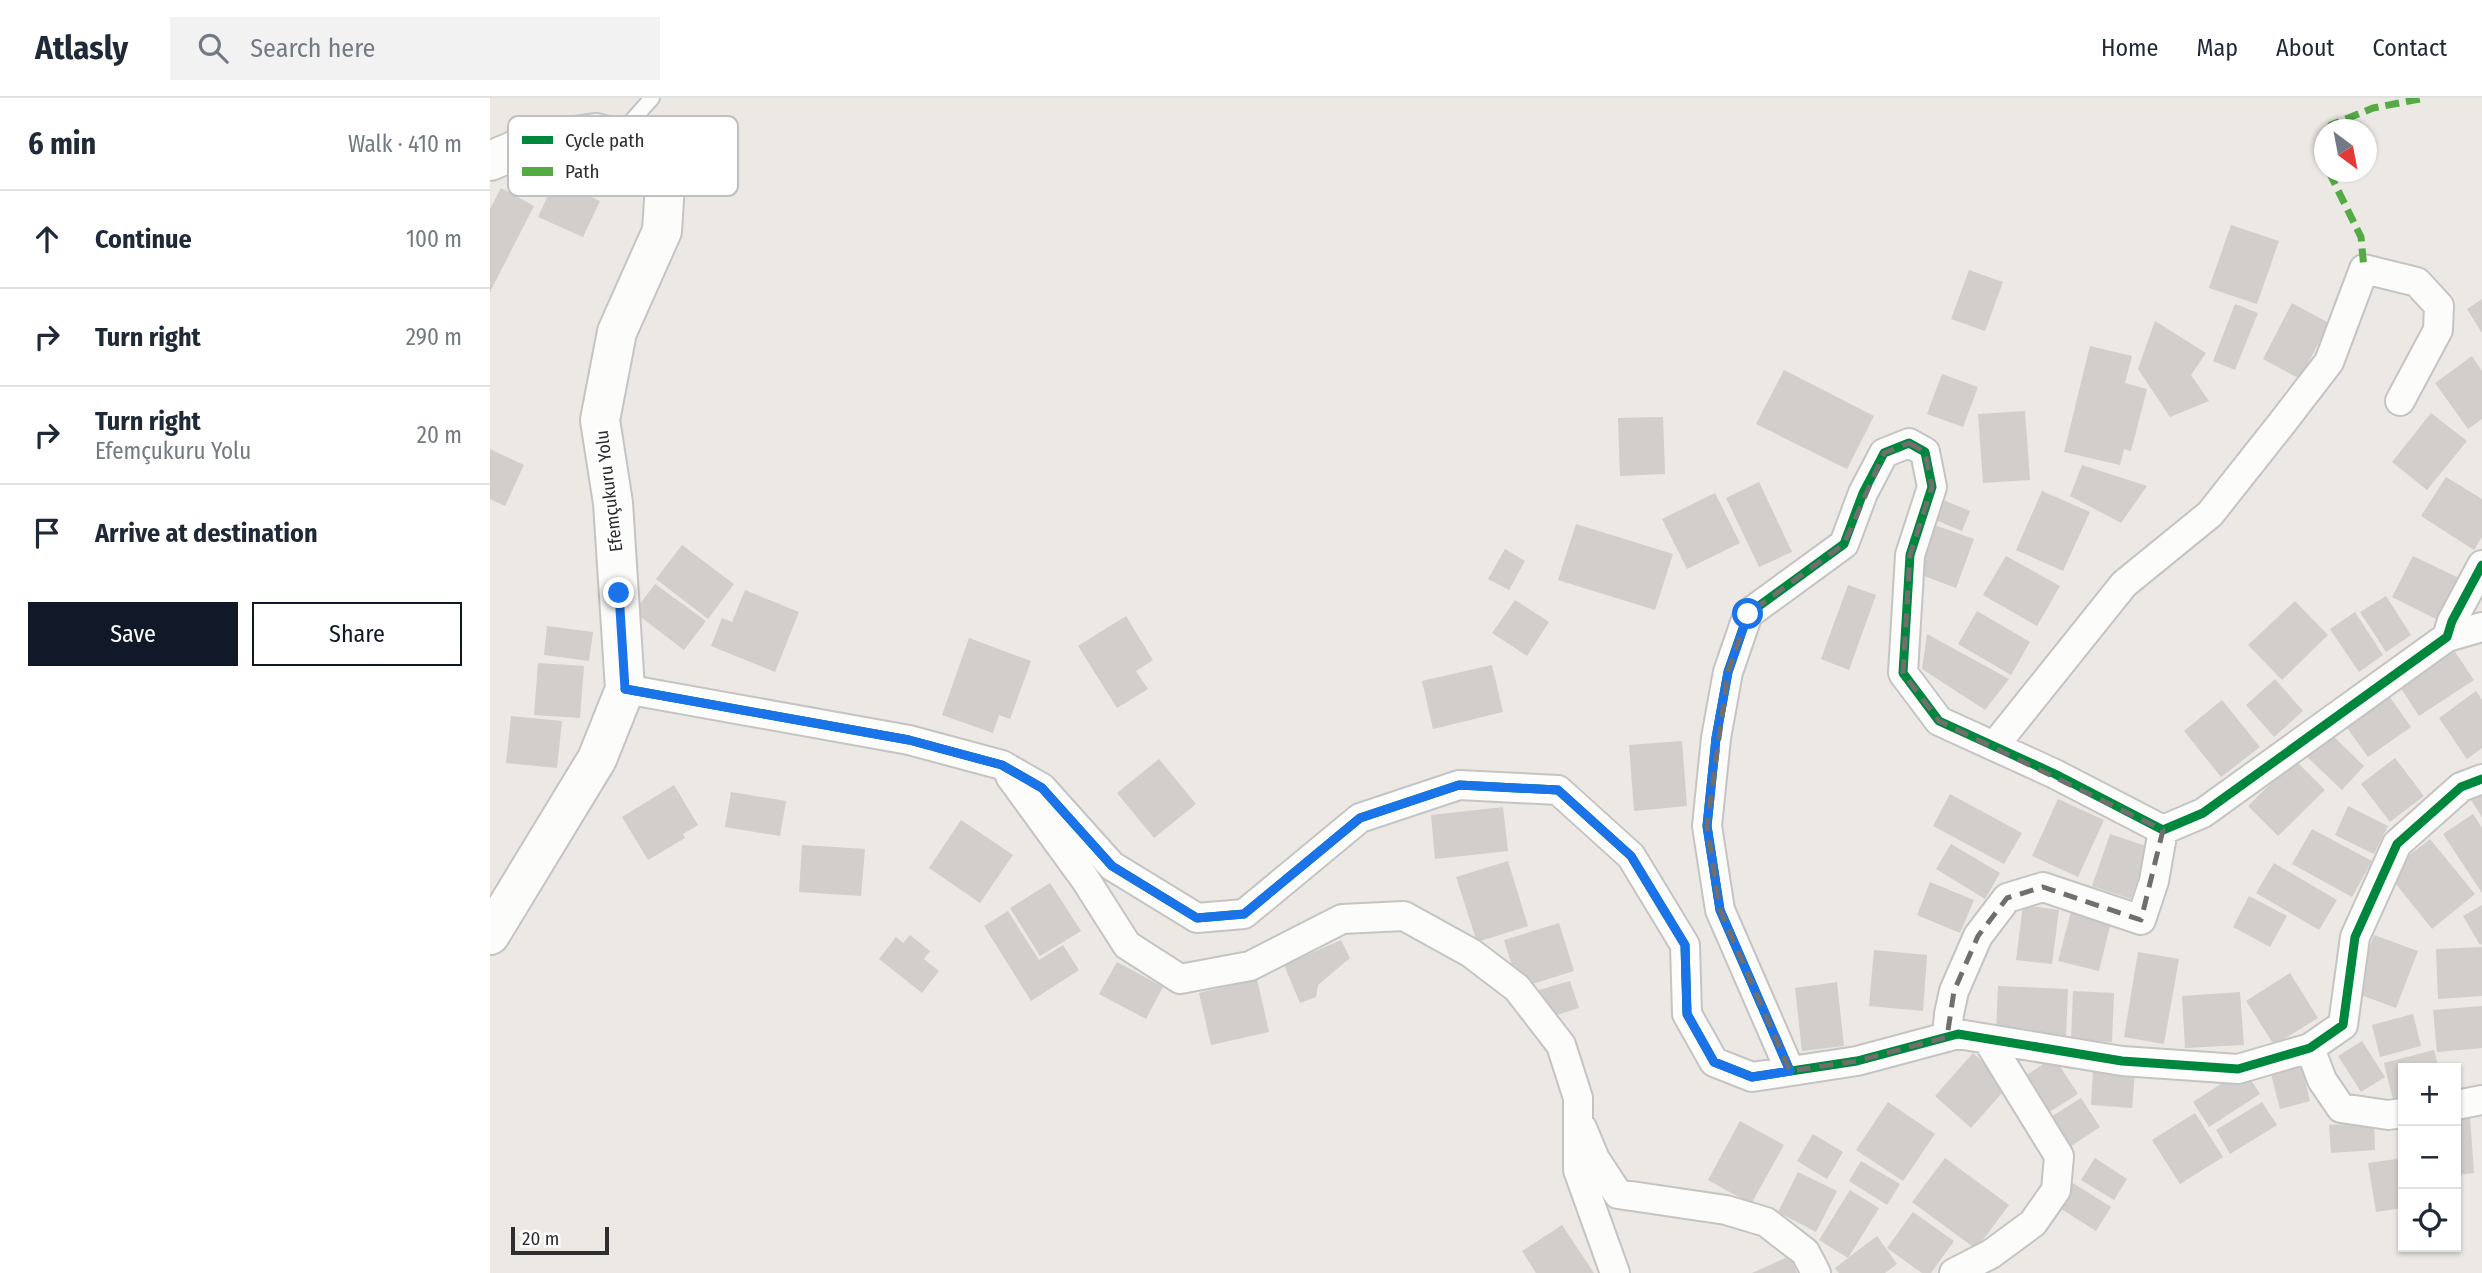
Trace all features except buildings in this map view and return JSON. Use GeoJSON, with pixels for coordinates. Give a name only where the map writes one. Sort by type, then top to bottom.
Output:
{"type":"FeatureCollection","features":[{"type":"Feature","properties":{"kind":"street","name":"Efemçukuru Yolu"},"geometry":{"type":"LineString","coordinates":[[490,161],[508,153]]}},
{"type":"Feature","properties":{"kind":"street","name":"Efemçukuru Yolu"},"geometry":{"type":"LineString","coordinates":[[490,935],[597,759],[625,689],[613,503],[600,420],[617,332],[662,231],[664,196]]}},
{"type":"Feature","properties":{"kind":"street"},"geometry":{"type":"LineString","coordinates":[[1995,745],[2124,584],[2210,514],[2329,362],[2364,269],[2417,282],[2439,306],[2438,330],[2400,401]]}},
{"type":"Feature","properties":{"kind":"street"},"geometry":{"type":"LineString","coordinates":[[1790,1071],[1720,910],[1707,826],[1716,738],[1728,672],[1748,614],[1844,544],[1863,493],[1884,453],[1909,443],[1925,452],[1932,487],[1910,555],[1903,673],[1939,721],[1995,745],[2163,830],[2203,813],[2447,637],[2482,626]]}},
{"type":"Feature","properties":{"kind":"street"},"geometry":{"type":"LineString","coordinates":[[2447,637],[2452,621],[2482,565]]}},
{"type":"Feature","properties":{"kind":"street"},"geometry":{"type":"LineString","coordinates":[[625,689],[909,740],[1002,765],[1042,788],[1112,866],[1197,918],[1244,914],[1360,818],[1459,785],[1558,790],[1631,856],[1685,945],[1687,1014],[1714,1062],[1752,1077],[1857,1061],[1958,1034],[2122,1061],[2238,1069],[2310,1048],[2343,1025],[2356,937],[2397,844],[2461,787],[2482,779]]}},
{"type":"Feature","properties":{"kind":"street"},"geometry":{"type":"LineString","coordinates":[[1002,765],[1085,879],[1127,945],[1180,979],[1250,966],[1342,919],[1404,916],[1471,953],[1517,988],[1561,1045],[1578,1098],[1578,1170],[1615,1273]]}},
{"type":"Feature","properties":{"kind":"street"},"geometry":{"type":"LineString","coordinates":[[1947,1037],[1949,1014],[1959,980],[1978,936],[2007,898],[2043,887],[2141,920],[2154,881],[2163,830]]}},
{"type":"Feature","properties":{"kind":"street"},"geometry":{"type":"LineString","coordinates":[[1954,1273],[1991,1254],[2033,1223],[2056,1190],[2059,1156],[1986,1039]]}},
{"type":"Feature","properties":{"kind":"street"},"geometry":{"type":"LineString","coordinates":[[2310,1048],[2322,1080],[2340,1108],[2388,1115],[2398,1114]]}},
{"type":"Feature","properties":{"kind":"street"},"geometry":{"type":"LineString","coordinates":[[2461,1104],[2482,1100]]}},
{"type":"Feature","properties":{"kind":"street"},"geometry":{"type":"LineString","coordinates":[[1578,1119],[1595,1159],[1618,1194],[1726,1210],[1766,1222],[1805,1252],[1816,1273]]}},
{"type":"Feature","properties":{"kind":"lane"},"geometry":{"type":"LineString","coordinates":[[636,116],[652,98]]}},
{"type":"Feature","properties":{"kind":"highlighted area"},"geometry":{"type":"Polygon","coordinates":[[[1909,443],[1925,452],[1932,487],[1910,555],[1903,673],[1939,721],[2163,830],[2141,920],[2043,887],[2007,898],[1978,936],[1954,991],[1947,1037],[1857,1061],[1790,1071],[1720,910],[1707,826],[1728,672],[1748,614],[1844,544],[1884,453],[1909,443]]]}},
{"type":"Feature","properties":{"kind":"marked path"},"geometry":{"type":"LineString","coordinates":[[2346,119],[2373,108],[2425,98]]}},
{"type":"Feature","properties":{"kind":"marked path"},"geometry":{"type":"LineString","coordinates":[[2334,182],[2361,237],[2364,269]]}},
{"type":"Feature","properties":{"kind":"cycle path"},"geometry":{"type":"LineString","coordinates":[[1790,1071],[1720,910],[1707,826],[1716,738],[1728,672],[1748,614],[1844,544],[1863,493],[1884,453],[1909,443],[1925,452],[1932,487],[1910,555],[1903,673],[1939,721],[2055,774],[2163,830],[2203,813],[2447,637],[2452,621],[2482,565]]}},
{"type":"Feature","properties":{"kind":"cycle path"},"geometry":{"type":"LineString","coordinates":[[625,689],[909,740],[1002,765],[1042,788],[1112,866],[1197,918],[1244,914],[1360,818],[1459,785],[1558,790],[1631,856],[1685,945],[1687,1014],[1714,1062],[1752,1077],[1857,1061],[1958,1034],[2122,1061],[2238,1069],[2310,1048],[2343,1025],[2355,937],[2397,844],[2461,787],[2482,779]]}},
{"type":"Feature","properties":{"kind":"route"},"geometry":{"type":"LineString","coordinates":[[619,593],[625,689],[909,740],[1002,765],[1042,788],[1112,866],[1197,918],[1244,914],[1360,818],[1459,785],[1558,790],[1631,856],[1685,945],[1687,1014],[1714,1062],[1752,1077],[1790,1071],[1720,910],[1707,826],[1716,738],[1728,672],[1748,614]]}}]}
